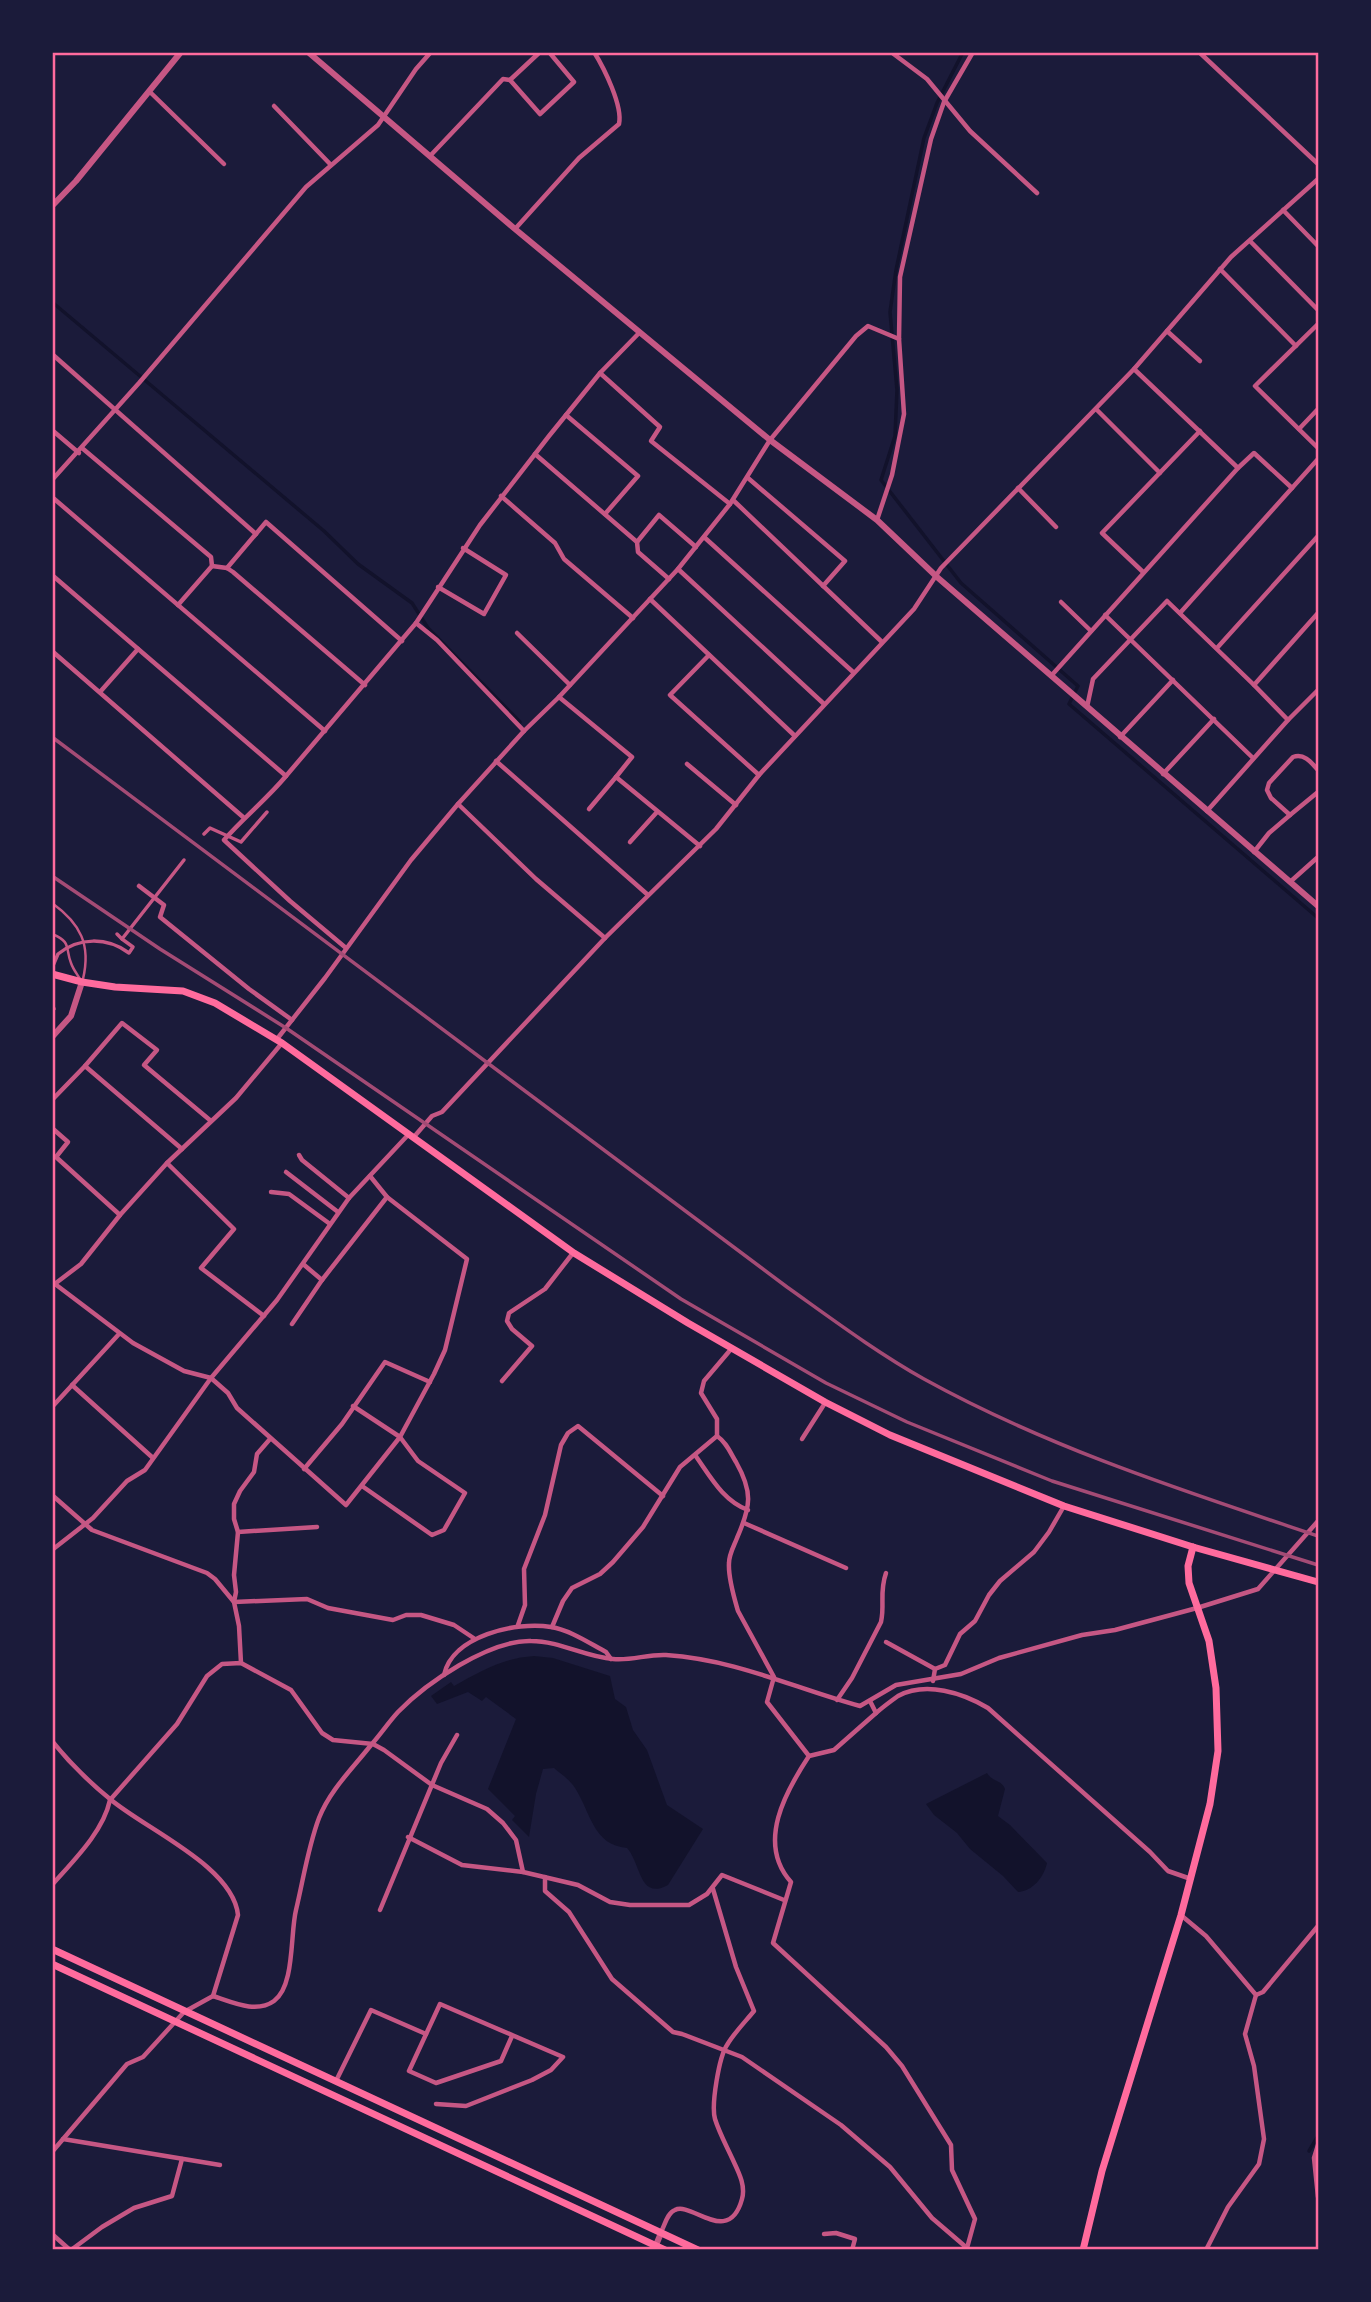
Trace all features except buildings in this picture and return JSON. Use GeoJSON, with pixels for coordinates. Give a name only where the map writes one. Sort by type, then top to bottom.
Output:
{"type":"FeatureCollection","features":[{"type":"Feature","properties":{"kind":"main road"},"geometry":{"type":"LineString","coordinates":[[52,971],[82,982],[194,994],[215,1003],[280,1041],[574,1253],[825,1402],[901,1440],[1064,1506],[1193,1547],[1318,1582]]}},
{"type":"Feature","properties":{"kind":"main road"},"geometry":{"type":"LineString","coordinates":[[1083,2249],[1112,2138],[1181,1915],[1210,1804],[1218,1751],[1216,1688],[1209,1641],[1189,1583],[1188,1566],[1193,1547]]}},
{"type":"Feature","properties":{"kind":"main road"},"geometry":{"type":"LineString","coordinates":[[52,1949],[698,2249]]}},
{"type":"Feature","properties":{"kind":"main road"},"geometry":{"type":"LineString","coordinates":[[52,1964],[655,2248],[665,2249]]}},
{"type":"Feature","properties":{"kind":"street"},"geometry":{"type":"LineString","coordinates":[[52,206],[181,52]]}},
{"type":"Feature","properties":{"kind":"street"},"geometry":{"type":"LineString","coordinates":[[308,52],[429,157],[770,440],[877,520],[937,577],[1318,906]]}},
{"type":"Feature","properties":{"kind":"street"},"geometry":{"type":"LineString","coordinates":[[52,480],[80,451],[306,187],[378,125],[431,52]]}},
{"type":"Feature","properties":{"kind":"street"},"geometry":{"type":"LineString","coordinates":[[510,80],[540,52]]}},
{"type":"Feature","properties":{"kind":"street"},"geometry":{"type":"LineString","coordinates":[[429,157],[503,79],[510,80],[540,114],[574,82],[549,52]]}},
{"type":"Feature","properties":{"kind":"street"},"geometry":{"type":"LineString","coordinates":[[515,229],[579,158],[619,124],[620,115],[616,102],[594,52]]}},
{"type":"Feature","properties":{"kind":"street"},"geometry":{"type":"LineString","coordinates":[[891,52],[927,79],[970,131],[1037,193]]}},
{"type":"Feature","properties":{"kind":"street"},"geometry":{"type":"LineString","coordinates":[[877,520],[892,475],[904,414],[899,339],[900,277],[931,139],[944,102],[973,52]]}},
{"type":"Feature","properties":{"kind":"street"},"geometry":{"type":"LineString","coordinates":[[1199,52],[1318,164]]}},
{"type":"Feature","properties":{"kind":"street"},"geometry":{"type":"LineString","coordinates":[[150,92],[224,164]]}},
{"type":"Feature","properties":{"kind":"street"},"geometry":{"type":"LineString","coordinates":[[274,106],[331,165]]}},
{"type":"Feature","properties":{"kind":"street"},"geometry":{"type":"LineString","coordinates":[[52,1550],[86,1523],[127,1481],[145,1470],[211,1378],[264,1316],[303,1264],[349,1198],[432,1116],[442,1112],[605,937],[700,846],[736,806],[759,775],[914,608],[941,568],[1134,369],[1220,269],[1318,179]]}},
{"type":"Feature","properties":{"kind":"street"},"geometry":{"type":"LineString","coordinates":[[1283,210],[1318,246]]}},
{"type":"Feature","properties":{"kind":"street"},"geometry":{"type":"LineString","coordinates":[[1250,241],[1318,310]]}},
{"type":"Feature","properties":{"kind":"street"},"geometry":{"type":"LineString","coordinates":[[1220,269],[1296,346]]}},
{"type":"Feature","properties":{"kind":"street"},"geometry":{"type":"LineString","coordinates":[[1318,324],[1255,386],[1318,448]]}},
{"type":"Feature","properties":{"kind":"street"},"geometry":{"type":"LineString","coordinates":[[370,1176],[387,1197],[467,1259],[445,1350],[430,1382],[400,1437],[346,1504],[270,1440],[211,1378],[184,1371],[119,1334],[54,1285],[81,1264],[167,1163],[250,1083],[292,1020],[411,860],[496,761],[678,569],[731,502],[770,440],[856,336],[868,326],[899,339]]}},
{"type":"Feature","properties":{"kind":"street"},"geometry":{"type":"LineString","coordinates":[[1167,331],[1200,361]]}},
{"type":"Feature","properties":{"kind":"street"},"geometry":{"type":"LineString","coordinates":[[346,948],[224,840],[286,776],[402,641],[501,496],[600,373],[640,332]]}},
{"type":"Feature","properties":{"kind":"street"},"geometry":{"type":"LineString","coordinates":[[52,354],[256,534]]}},
{"type":"Feature","properties":{"kind":"street"},"geometry":{"type":"LineString","coordinates":[[1134,369],[1238,468]]}},
{"type":"Feature","properties":{"kind":"street"},"geometry":{"type":"LineString","coordinates":[[600,373],[660,427],[651,441],[731,502],[882,642]]}},
{"type":"Feature","properties":{"kind":"street"},"geometry":{"type":"LineString","coordinates":[[1096,409],[1160,473]]}},
{"type":"Feature","properties":{"kind":"street"},"geometry":{"type":"LineString","coordinates":[[1299,429],[1318,409]]}},
{"type":"Feature","properties":{"kind":"street"},"geometry":{"type":"LineString","coordinates":[[566,415],[638,476],[605,514]]}},
{"type":"Feature","properties":{"kind":"street"},"geometry":{"type":"LineString","coordinates":[[52,430],[211,557],[212,566],[178,605]]}},
{"type":"Feature","properties":{"kind":"street"},"geometry":{"type":"LineString","coordinates":[[1143,572],[1102,533],[1200,431]]}},
{"type":"Feature","properties":{"kind":"street"},"geometry":{"type":"LineString","coordinates":[[1051,675],[1254,453],[1292,488]]}},
{"type":"Feature","properties":{"kind":"street"},"geometry":{"type":"LineString","coordinates":[[535,454],[637,542],[638,552],[669,579]]}},
{"type":"Feature","properties":{"kind":"street"},"geometry":{"type":"LineString","coordinates":[[1180,613],[1318,459]]}},
{"type":"Feature","properties":{"kind":"street"},"geometry":{"type":"LineString","coordinates":[[748,478],[845,561],[823,586]]}},
{"type":"Feature","properties":{"kind":"street"},"geometry":{"type":"LineString","coordinates":[[1018,488],[1056,527]]}},
{"type":"Feature","properties":{"kind":"street"},"geometry":{"type":"LineString","coordinates":[[501,496],[555,543],[564,559],[633,618]]}},
{"type":"Feature","properties":{"kind":"street"},"geometry":{"type":"LineString","coordinates":[[52,497],[325,732]]}},
{"type":"Feature","properties":{"kind":"street"},"geometry":{"type":"LineString","coordinates":[[637,542],[659,514],[696,547]]}},
{"type":"Feature","properties":{"kind":"street"},"geometry":{"type":"LineString","coordinates":[[227,568],[266,522],[402,641]]}},
{"type":"Feature","properties":{"kind":"street"},"geometry":{"type":"LineString","coordinates":[[1217,648],[1318,536]]}},
{"type":"Feature","properties":{"kind":"street"},"geometry":{"type":"LineString","coordinates":[[704,537],[853,672]]}},
{"type":"Feature","properties":{"kind":"street"},"geometry":{"type":"LineString","coordinates":[[438,587],[484,614],[506,575],[463,548]]}},
{"type":"Feature","properties":{"kind":"street"},"geometry":{"type":"LineString","coordinates":[[212,566],[227,568],[365,685]]}},
{"type":"Feature","properties":{"kind":"street"},"geometry":{"type":"LineString","coordinates":[[678,569],[824,704]]}},
{"type":"Feature","properties":{"kind":"street"},"geometry":{"type":"LineString","coordinates":[[52,575],[286,776]]}},
{"type":"Feature","properties":{"kind":"street"},"geometry":{"type":"LineString","coordinates":[[650,599],[795,736]]}},
{"type":"Feature","properties":{"kind":"street"},"geometry":{"type":"LineString","coordinates":[[1087,708],[1093,678],[1167,601],[1288,720]]}},
{"type":"Feature","properties":{"kind":"street"},"geometry":{"type":"LineString","coordinates":[[1060,602],[1091,631]]}},
{"type":"Feature","properties":{"kind":"street"},"geometry":{"type":"LineString","coordinates":[[1254,685],[1318,612]]}},
{"type":"Feature","properties":{"kind":"street"},"geometry":{"type":"LineString","coordinates":[[1105,615],[1253,758]]}},
{"type":"Feature","properties":{"kind":"street"},"geometry":{"type":"LineString","coordinates":[[416,623],[446,650],[524,731]]}},
{"type":"Feature","properties":{"kind":"street"},"geometry":{"type":"LineString","coordinates":[[517,633],[570,685]]}},
{"type":"Feature","properties":{"kind":"street"},"geometry":{"type":"LineString","coordinates":[[100,692],[138,649]]}},
{"type":"Feature","properties":{"kind":"street"},"geometry":{"type":"LineString","coordinates":[[52,651],[242,819]]}},
{"type":"Feature","properties":{"kind":"street"},"geometry":{"type":"LineString","coordinates":[[709,655],[670,695],[759,775]]}},
{"type":"Feature","properties":{"kind":"street"},"geometry":{"type":"LineString","coordinates":[[1121,737],[1173,680]]}},
{"type":"Feature","properties":{"kind":"street"},"geometry":{"type":"LineString","coordinates":[[1206,812],[1318,690]]}},
{"type":"Feature","properties":{"kind":"street"},"geometry":{"type":"LineString","coordinates":[[559,697],[632,757],[589,809]]}},
{"type":"Feature","properties":{"kind":"street"},"geometry":{"type":"LineString","coordinates":[[1163,774],[1214,719]]}},
{"type":"Feature","properties":{"kind":"street"},"geometry":{"type":"LineString","coordinates":[[1290,815],[1270,798],[1267,790],[1269,783],[1298,755],[1306,757],[1318,770]]}},
{"type":"Feature","properties":{"kind":"street"},"geometry":{"type":"LineString","coordinates":[[496,761],[648,895]]}},
{"type":"Feature","properties":{"kind":"street"},"geometry":{"type":"LineString","coordinates":[[687,764],[736,806]]}},
{"type":"Feature","properties":{"kind":"street"},"geometry":{"type":"LineString","coordinates":[[616,777],[700,846]]}},
{"type":"Feature","properties":{"kind":"street"},"geometry":{"type":"LineString","coordinates":[[1254,852],[1269,833],[1318,792]]}},
{"type":"Feature","properties":{"kind":"street"},"geometry":{"type":"LineString","coordinates":[[458,804],[536,879],[605,937]]}},
{"type":"Feature","properties":{"kind":"street"},"geometry":{"type":"LineString","coordinates":[[204,834],[209,828],[241,842],[267,812]]}},
{"type":"Feature","properties":{"kind":"street"},"geometry":{"type":"LineString","coordinates":[[630,842],[657,812]]}},
{"type":"Feature","properties":{"kind":"street"},"geometry":{"type":"LineString","coordinates":[[1290,882],[1318,857]]}},
{"type":"Feature","properties":{"kind":"street"},"geometry":{"type":"LineString","coordinates":[[122,939],[184,860]]}},
{"type":"Feature","properties":{"kind":"street"},"geometry":{"type":"LineString","coordinates":[[139,886],[164,905],[160,917],[292,1020]]}},
{"type":"Feature","properties":{"kind":"street"},"geometry":{"type":"LineString","coordinates":[[52,971],[58,954],[72,945],[99,941],[119,946],[129,953],[133,947],[117,934]]}},
{"type":"Feature","properties":{"kind":"street"},"geometry":{"type":"LineString","coordinates":[[52,952],[58,954]]}},
{"type":"Feature","properties":{"kind":"street"},"geometry":{"type":"LineString","coordinates":[[52,1037],[71,1016],[82,982]]}},
{"type":"Feature","properties":{"kind":"street"},"geometry":{"type":"LineString","coordinates":[[52,1100],[122,1023],[156,1050],[144,1065],[211,1121]]}},
{"type":"Feature","properties":{"kind":"street"},"geometry":{"type":"LineString","coordinates":[[85,1066],[182,1149]]}},
{"type":"Feature","properties":{"kind":"street"},"geometry":{"type":"LineString","coordinates":[[52,1128],[68,1142],[56,1157],[120,1215]]}},
{"type":"Feature","properties":{"kind":"street"},"geometry":{"type":"LineString","coordinates":[[299,1155],[349,1198]]}},
{"type":"Feature","properties":{"kind":"street"},"geometry":{"type":"LineString","coordinates":[[167,1163],[234,1229],[201,1268],[264,1316]]}},
{"type":"Feature","properties":{"kind":"street"},"geometry":{"type":"LineString","coordinates":[[286,1172],[338,1212]]}},
{"type":"Feature","properties":{"kind":"street"},"geometry":{"type":"LineString","coordinates":[[271,1192],[289,1194],[330,1224]]}},
{"type":"Feature","properties":{"kind":"street"},"geometry":{"type":"LineString","coordinates":[[292,1324],[322,1280],[387,1197]]}},
{"type":"Feature","properties":{"kind":"street"},"geometry":{"type":"LineString","coordinates":[[502,1381],[532,1346],[512,1329],[507,1321],[509,1313],[545,1289],[574,1253]]}},
{"type":"Feature","properties":{"kind":"street"},"geometry":{"type":"LineString","coordinates":[[303,1264],[322,1280]]}},
{"type":"Feature","properties":{"kind":"street"},"geometry":{"type":"LineString","coordinates":[[52,1407],[119,1334]]}},
{"type":"Feature","properties":{"kind":"street"},"geometry":{"type":"LineString","coordinates":[[552,1627],[572,1588],[600,1574],[613,1562],[643,1527],[680,1467],[717,1436],[717,1419],[701,1393],[704,1381],[732,1348]]}},
{"type":"Feature","properties":{"kind":"street"},"geometry":{"type":"LineString","coordinates":[[304,1469],[342,1424],[384,1362],[430,1382]]}},
{"type":"Feature","properties":{"kind":"street"},"geometry":{"type":"LineString","coordinates":[[72,1385],[153,1458]]}},
{"type":"Feature","properties":{"kind":"street"},"geometry":{"type":"LineString","coordinates":[[802,1439],[825,1402]]}},
{"type":"Feature","properties":{"kind":"street"},"geometry":{"type":"LineString","coordinates":[[353,1406],[400,1437],[418,1461],[465,1493],[444,1530],[432,1535],[362,1486]]}},
{"type":"Feature","properties":{"kind":"street"},"geometry":{"type":"LineString","coordinates":[[518,1625],[525,1605],[524,1569],[545,1515],[561,1445],[568,1433],[578,1426],[663,1496]]}},
{"type":"Feature","properties":{"kind":"street"},"geometry":{"type":"LineString","coordinates":[[717,1436],[723,1440],[746,1479],[750,1495],[744,1523],[728,1565],[735,1601],[774,1677],[767,1702],[786,1723],[809,1756]]}},
{"type":"Feature","properties":{"kind":"street"},"geometry":{"type":"LineString","coordinates":[[233,1602],[236,1592],[234,1575],[238,1532],[234,1519],[236,1497],[254,1472],[257,1454],[270,1440]]}},
{"type":"Feature","properties":{"kind":"street"},"geometry":{"type":"LineString","coordinates":[[695,1455],[726,1497],[737,1506],[748,1510]]}},
{"type":"Feature","properties":{"kind":"street"},"geometry":{"type":"LineString","coordinates":[[52,1495],[92,1530],[207,1573],[215,1579],[233,1602],[240,1626],[241,1663]]}},
{"type":"Feature","properties":{"kind":"street"},"geometry":{"type":"LineString","coordinates":[[935,1670],[945,1665],[960,1634],[975,1621],[1000,1581],[1034,1552],[1064,1506]]}},
{"type":"Feature","properties":{"kind":"street"},"geometry":{"type":"LineString","coordinates":[[214,1996],[234,2003],[262,2007],[276,2000],[286,1985],[295,1917],[319,1818],[331,1796],[398,1712],[418,1693],[488,1651],[529,1641],[577,1649],[611,1659],[629,1660],[664,1655],[741,1667],[860,1706],[896,1685],[933,1681],[961,1674],[999,1658],[1082,1634],[1115,1630],[1258,1589],[1318,1521]]}},
{"type":"Feature","properties":{"kind":"street"},"geometry":{"type":"LineString","coordinates":[[744,1523],[846,1569]]}},
{"type":"Feature","properties":{"kind":"street"},"geometry":{"type":"LineString","coordinates":[[238,1532],[317,1527]]}},
{"type":"Feature","properties":{"kind":"street"},"geometry":{"type":"LineString","coordinates":[[837,1700],[852,1678],[881,1622],[881,1587],[886,1573]]}},
{"type":"Feature","properties":{"kind":"street"},"geometry":{"type":"LineString","coordinates":[[233,1602],[307,1599],[327,1608],[393,1620],[406,1615],[421,1615],[454,1625],[475,1639]]}},
{"type":"Feature","properties":{"kind":"street"},"geometry":{"type":"LineString","coordinates":[[443,1676],[445,1667],[460,1648],[475,1639],[518,1625],[552,1627],[606,1652],[611,1659]]}},
{"type":"Feature","properties":{"kind":"street"},"geometry":{"type":"LineString","coordinates":[[886,1642],[935,1670]]}},
{"type":"Feature","properties":{"kind":"street"},"geometry":{"type":"LineString","coordinates":[[52,1885],[79,1854],[107,1814],[110,1800],[177,1724],[207,1676],[222,1664],[241,1663],[291,1690],[322,1733],[333,1740],[373,1744],[384,1749],[432,1785],[477,1804],[496,1816],[516,1840],[523,1872]]}},
{"type":"Feature","properties":{"kind":"street"},"geometry":{"type":"LineString","coordinates":[[933,1681],[935,1670]]}},
{"type":"Feature","properties":{"kind":"street"},"geometry":{"type":"LineString","coordinates":[[545,1877],[545,1891],[569,1912],[612,1979],[673,2032],[724,2050],[753,2065],[841,2125],[890,2167],[932,2218],[967,2249],[975,2219],[952,2170],[951,2145],[902,2066],[886,2047],[773,1943],[791,1882],[775,1851],[776,1824],[786,1796],[809,1756],[834,1750],[900,1695],[918,1691],[950,1691],[988,1708],[1168,1871],[1191,1879]]}},
{"type":"Feature","properties":{"kind":"street"},"geometry":{"type":"LineString","coordinates":[[870,1701],[876,1713]]}},
{"type":"Feature","properties":{"kind":"street"},"geometry":{"type":"LineString","coordinates":[[380,1910],[408,1837],[441,1763],[457,1735]]}},
{"type":"Feature","properties":{"kind":"street"},"geometry":{"type":"LineString","coordinates":[[52,1741],[110,1800],[178,1843],[228,1886],[237,1902],[239,1915],[214,1996],[184,2012],[143,2057],[127,2064],[52,2152]]}},
{"type":"Feature","properties":{"kind":"street"},"geometry":{"type":"LineString","coordinates":[[408,1837],[462,1865],[523,1872],[578,1885],[610,1902],[630,1905],[689,1905],[713,1889],[722,1875],[784,1900]]}},
{"type":"Feature","properties":{"kind":"street"},"geometry":{"type":"LineString","coordinates":[[655,2248],[670,2214],[675,2209],[687,2209],[709,2220],[720,2221],[734,2213],[741,2202],[743,2191],[739,2173],[714,2115],[713,2102],[724,2050],[754,2011],[736,1967],[713,1889]]}},
{"type":"Feature","properties":{"kind":"street"},"geometry":{"type":"LineString","coordinates":[[1181,1915],[1206,1936],[1256,1994]]}},
{"type":"Feature","properties":{"kind":"street"},"geometry":{"type":"LineString","coordinates":[[1256,1994],[1263,1992],[1318,1926]]}},
{"type":"Feature","properties":{"kind":"street"},"geometry":{"type":"LineString","coordinates":[[1206,2249],[1228,2207],[1259,2165],[1264,2139],[1254,2066],[1245,2034],[1256,1994]]}},
{"type":"Feature","properties":{"kind":"street"},"geometry":{"type":"LineString","coordinates":[[436,2104],[466,2106],[532,2080],[551,2070],[564,2057],[440,2004],[410,2071],[436,2083],[501,2061],[512,2036]]}},
{"type":"Feature","properties":{"kind":"street"},"geometry":{"type":"LineString","coordinates":[[336,2082],[371,2010],[426,2034]]}},
{"type":"Feature","properties":{"kind":"street"},"geometry":{"type":"LineString","coordinates":[[63,2139],[220,2165]]}},
{"type":"Feature","properties":{"kind":"street"},"geometry":{"type":"LineString","coordinates":[[1318,2145],[1314,2158],[1318,2197]]}},
{"type":"Feature","properties":{"kind":"street"},"geometry":{"type":"LineString","coordinates":[[52,2234],[70,2249],[134,2208],[172,2196],[182,2159]]}},
{"type":"Feature","properties":{"kind":"street"},"geometry":{"type":"LineString","coordinates":[[824,2234],[836,2233],[855,2239],[852,2249]]}},
{"type":"Feature","properties":{"kind":"lane"},"geometry":{"type":"LineString","coordinates":[[52,903],[63,912],[83,938],[86,963],[82,982]]}},
{"type":"Feature","properties":{"kind":"lane"},"geometry":{"type":"LineString","coordinates":[[52,934],[65,941],[69,960],[82,982]]}},
{"type":"Feature","properties":{"kind":"shaded area"},"geometry":{"type":"Polygon","coordinates":[[[534,1656],[553,1658],[610,1676],[615,1699],[626,1707],[633,1730],[647,1750],[667,1805],[703,1829],[668,1885],[658,1889],[646,1884],[627,1848],[616,1846],[600,1834],[575,1788],[554,1768],[543,1769],[529,1837],[512,1820],[515,1816],[488,1789],[516,1719],[486,1697],[482,1701],[468,1692],[437,1704],[431,1696],[451,1682],[454,1686],[502,1662],[534,1656]]]}},
{"type":"Feature","properties":{"kind":"shaded area"},"geometry":{"type":"Polygon","coordinates":[[[987,1773],[1005,1789],[998,1816],[1047,1863],[1037,1882],[1023,1891],[1018,1892],[970,1849],[926,1804],[987,1773]]]}},
{"type":"Feature","properties":{"kind":"waterway"},"geometry":{"type":"LineString","coordinates":[[963,52],[937,103],[924,138],[896,270],[890,312],[897,390],[895,436],[881,480],[961,583],[1078,686],[1069,704],[1318,918]]}},
{"type":"Feature","properties":{"kind":"waterway"},"geometry":{"type":"LineString","coordinates":[[52,302],[324,531],[358,564],[412,603],[428,628],[520,722]]}},
{"type":"Feature","properties":{"kind":"waterway"},"geometry":{"type":"LineString","coordinates":[[1309,2151],[1318,2136]]}},
{"type":"Feature","properties":{"kind":"railway"},"geometry":{"type":"LineString","coordinates":[[52,737],[787,1287],[889,1358],[971,1404],[1068,1447],[1167,1485],[1318,1536]]}},
{"type":"Feature","properties":{"kind":"railway"},"geometry":{"type":"LineString","coordinates":[[52,876],[160,949],[286,1028],[681,1299],[826,1383],[907,1422],[1052,1481],[1318,1565]]}}]}
